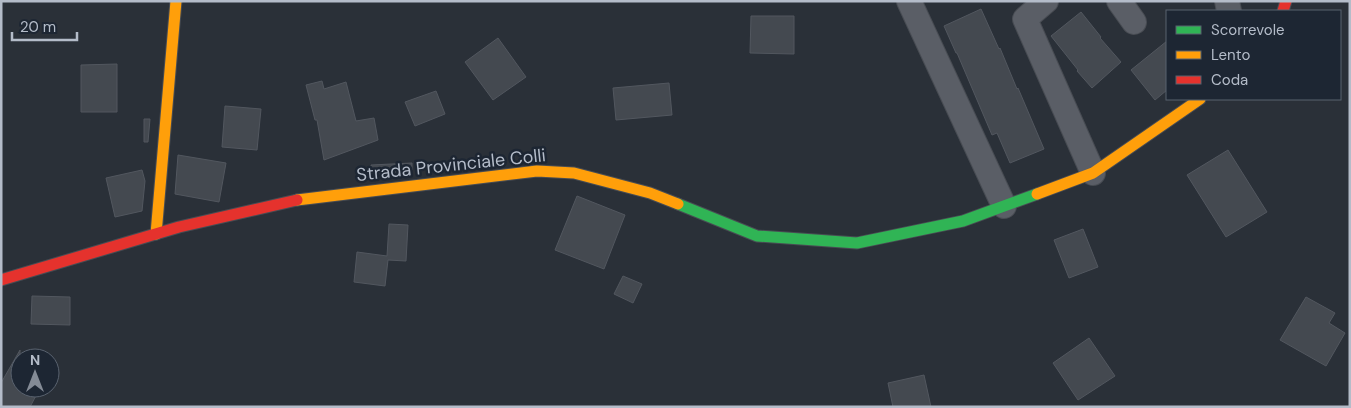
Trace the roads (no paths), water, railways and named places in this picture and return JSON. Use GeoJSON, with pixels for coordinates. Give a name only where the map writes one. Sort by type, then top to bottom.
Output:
{"type":"FeatureCollection","features":[{"type":"Feature","properties":{"kind":"street"},"geometry":{"type":"LineString","coordinates":[[156,234],[176,1]]}},
{"type":"Feature","properties":{"kind":"street"},"geometry":{"type":"LineString","coordinates":[[909,1],[1004,206]]}},
{"type":"Feature","properties":{"kind":"street"},"geometry":{"type":"LineString","coordinates":[[1046,1],[1025,19],[1093,173]]}},
{"type":"Feature","properties":{"kind":"street"},"geometry":{"type":"LineString","coordinates":[[1119,1],[1134,22]]}},
{"type":"Feature","properties":{"kind":"street","name":"Strada Provinciale Colli"},"geometry":{"type":"LineString","coordinates":[[1,280],[179,227],[303,199],[537,171],[574,172],[650,193],[757,236],[856,243],[963,222],[1093,173],[1199,100]]}}]}
